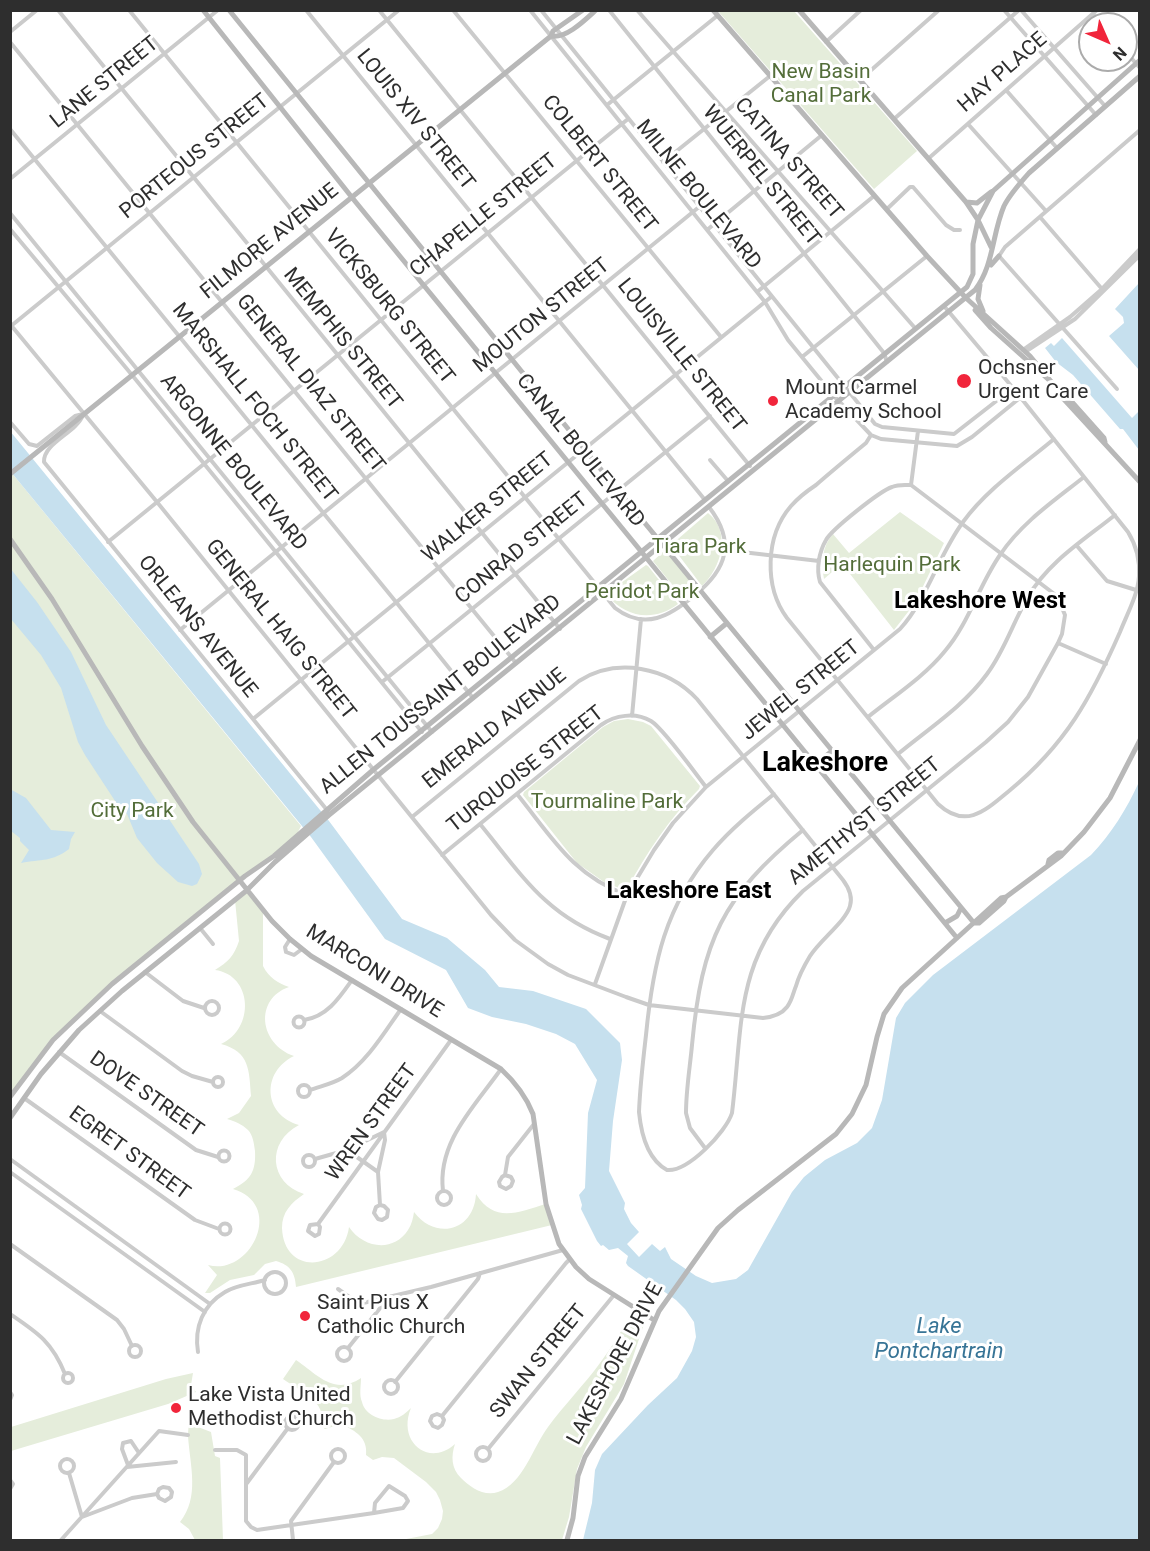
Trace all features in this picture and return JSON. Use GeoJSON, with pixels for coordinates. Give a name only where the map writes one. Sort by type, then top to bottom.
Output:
{"type":"FeatureCollection","features":[{"type":"Feature","properties":{"kind":"main road","name":"CANAL BOULEVARD"},"geometry":{"type":"LineString","coordinates":[[202,10],[957,938]]}},
{"type":"Feature","properties":{"kind":"main road","name":"CANAL BOULEVARD"},"geometry":{"type":"LineString","coordinates":[[229,10],[584,449],[974,923]]}},
{"type":"Feature","properties":{"kind":"main road","name":"FILMORE AVENUE"},"geometry":{"type":"LineString","coordinates":[[10,474],[551,36],[556,29],[583,10]]}},
{"type":"Feature","properties":{"kind":"main road"},"geometry":{"type":"LineString","coordinates":[[551,36],[561,35],[596,10]]}},
{"type":"Feature","properties":{"kind":"main road"},"geometry":{"type":"LineString","coordinates":[[799,10],[966,202],[992,249]]}},
{"type":"Feature","properties":{"kind":"main road"},"geometry":{"type":"LineString","coordinates":[[715,13],[927,256],[960,292],[1023,352],[1140,482]]}},
{"type":"Feature","properties":{"kind":"main road"},"geometry":{"type":"LineString","coordinates":[[966,202],[976,202],[993,191],[1011,172],[1087,105],[1128,72]]}},
{"type":"Feature","properties":{"kind":"main road","name":"ALLEN TOUSSAINT BOULEVARD"},"geometry":{"type":"LineString","coordinates":[[327,812],[348,801],[966,298],[980,283],[986,271],[1005,204],[1020,182],[1140,76]]}},
{"type":"Feature","properties":{"kind":"main road","name":"ALLEN TOUSSAINT BOULEVARD"},"geometry":{"type":"LineString","coordinates":[[10,1118],[59,1052],[99,1011],[246,891],[343,795],[960,292],[971,281],[973,244],[978,220],[993,191]]}},
{"type":"Feature","properties":{"kind":"main road"},"geometry":{"type":"LineString","coordinates":[[986,271],[999,256]]}},
{"type":"Feature","properties":{"kind":"main road"},"geometry":{"type":"LineString","coordinates":[[980,283],[978,299],[987,317]]}},
{"type":"Feature","properties":{"kind":"main road"},"geometry":{"type":"LineString","coordinates":[[966,298],[991,328],[1023,352]]}},
{"type":"Feature","properties":{"kind":"main road"},"geometry":{"type":"LineString","coordinates":[[730,479],[738,484]]}},
{"type":"Feature","properties":{"kind":"main road"},"geometry":{"type":"LineString","coordinates":[[683,518],[688,524]]}},
{"type":"Feature","properties":{"kind":"main road","name":"MARCONI DRIVE"},"geometry":{"type":"LineString","coordinates":[[10,539],[52,599],[177,800],[246,891],[290,939],[352,980],[501,1069],[521,1091],[529,1104],[534,1124],[546,1204],[563,1250],[589,1279],[654,1320]]}},
{"type":"Feature","properties":{"kind":"main road"},"geometry":{"type":"LineString","coordinates":[[623,566],[628,573]]}},
{"type":"Feature","properties":{"kind":"main road"},"geometry":{"type":"LineString","coordinates":[[575,606],[580,612]]}},
{"type":"Feature","properties":{"kind":"main road"},"geometry":{"type":"LineString","coordinates":[[710,637],[727,623]]}},
{"type":"Feature","properties":{"kind":"main road","name":"LAKESHORE DRIVE"},"geometry":{"type":"LineString","coordinates":[[567,1540],[573,1518],[578,1476],[585,1457],[621,1399],[654,1320],[689,1268],[718,1228],[814,1152],[843,1126],[854,1111],[866,1085],[880,1026],[893,999],[902,988],[1001,898],[1006,897],[1047,864],[1053,856],[1062,853],[1084,832],[1104,807],[1138,749],[1140,740]]}},
{"type":"Feature","properties":{"kind":"main road"},"geometry":{"type":"LineString","coordinates":[[814,765],[832,751]]}},
{"type":"Feature","properties":{"kind":"main road"},"geometry":{"type":"LineString","coordinates":[[343,795],[348,801]]}},
{"type":"Feature","properties":{"kind":"main road","name":"ALLEN TOUSSAINT BOULEVARD"},"geometry":{"type":"LineString","coordinates":[[10,1097],[31,1067],[73,1019],[112,984],[238,881],[303,834]]}},
{"type":"Feature","properties":{"kind":"main road"},"geometry":{"type":"LineString","coordinates":[[212,903],[219,912]]}},
{"type":"Feature","properties":{"kind":"main road"},"geometry":{"type":"LineString","coordinates":[[945,923],[957,916],[961,908]]}},
{"type":"Feature","properties":{"kind":"main road"},"geometry":{"type":"LineString","coordinates":[[112,984],[120,992]]}},
{"type":"Feature","properties":{"kind":"main road"},"geometry":{"type":"LineString","coordinates":[[31,1067],[41,1074]]}},
{"type":"Feature","properties":{"kind":"street"},"geometry":{"type":"LineString","coordinates":[[10,32],[37,10]]}},
{"type":"Feature","properties":{"kind":"street","name":"MEMPHIS STREET"},"geometry":{"type":"LineString","coordinates":[[58,10],[560,629]]}},
{"type":"Feature","properties":{"kind":"street","name":"VICKSBURG STREET"},"geometry":{"type":"LineString","coordinates":[[129,10],[602,594],[618,611],[641,619]]}},
{"type":"Feature","properties":{"kind":"street","name":"LANE STREET"},"geometry":{"type":"LineString","coordinates":[[10,179],[218,10]]}},
{"type":"Feature","properties":{"kind":"street","name":"LOUIS XIV STREET"},"geometry":{"type":"LineString","coordinates":[[306,10],[705,500]]}},
{"type":"Feature","properties":{"kind":"street","name":"LOUISVILLE STREET"},"geometry":{"type":"LineString","coordinates":[[379,10],[754,471]]}},
{"type":"Feature","properties":{"kind":"street","name":"PORTEOUS STREET"},"geometry":{"type":"LineString","coordinates":[[11,326],[399,10]]}},
{"type":"Feature","properties":{"kind":"street","name":"COLBERT STREET"},"geometry":{"type":"LineString","coordinates":[[453,10],[721,338]]}},
{"type":"Feature","properties":{"kind":"street","name":"MILNE BOULEVARD"},"geometry":{"type":"LineString","coordinates":[[531,10],[765,302],[779,327],[802,357],[833,395],[871,435]]}},
{"type":"Feature","properties":{"kind":"street","name":"MILNE BOULEVARD"},"geometry":{"type":"LineString","coordinates":[[541,10],[813,349],[878,426],[947,434],[957,433],[1013,388]]}},
{"type":"Feature","properties":{"kind":"street","name":"WUERPEL STREET"},"geometry":{"type":"LineString","coordinates":[[609,10],[884,353],[887,362]]}},
{"type":"Feature","properties":{"kind":"street","name":"CATINA STREET"},"geometry":{"type":"LineString","coordinates":[[637,10],[915,328]]}},
{"type":"Feature","properties":{"kind":"street"},"geometry":{"type":"LineString","coordinates":[[826,42],[861,10]]}},
{"type":"Feature","properties":{"kind":"street"},"geometry":{"type":"LineString","coordinates":[[860,80],[939,10]]}},
{"type":"Feature","properties":{"kind":"street"},"geometry":{"type":"LineString","coordinates":[[1004,10],[1096,115]]}},
{"type":"Feature","properties":{"kind":"street"},"geometry":{"type":"LineString","coordinates":[[894,119],[1020,10],[1106,107]]}},
{"type":"Feature","properties":{"kind":"street"},"geometry":{"type":"LineString","coordinates":[[607,105],[674,51],[715,13]]}},
{"type":"Feature","properties":{"kind":"street","name":"HAY PLACE"},"geometry":{"type":"LineString","coordinates":[[929,158],[1078,27]]}},
{"type":"Feature","properties":{"kind":"street","name":"GENERAL DIAZ STREET"},"geometry":{"type":"LineString","coordinates":[[10,42],[516,663]]}},
{"type":"Feature","properties":{"kind":"street"},"geometry":{"type":"LineString","coordinates":[[663,162],[770,76]]}},
{"type":"Feature","properties":{"kind":"street"},"geometry":{"type":"LineString","coordinates":[[1006,90],[1058,148]]}},
{"type":"Feature","properties":{"kind":"street","name":"CHAPELLE STREET"},"geometry":{"type":"LineString","coordinates":[[108,542],[628,119]]}},
{"type":"Feature","properties":{"kind":"street"},"geometry":{"type":"LineString","coordinates":[[968,124],[1046,212]]}},
{"type":"Feature","properties":{"kind":"street","name":"MARSHALL FOCH STREET"},"geometry":{"type":"LineString","coordinates":[[10,129],[473,698]]}},
{"type":"Feature","properties":{"kind":"street"},"geometry":{"type":"LineString","coordinates":[[1117,389],[999,256],[1005,247],[1140,130]]}},
{"type":"Feature","properties":{"kind":"street"},"geometry":{"type":"LineString","coordinates":[[707,230],[822,135]]}},
{"type":"Feature","properties":{"kind":"street"},"geometry":{"type":"LineString","coordinates":[[887,208],[910,187],[913,187],[946,225],[954,231],[960,230]]}},
{"type":"Feature","properties":{"kind":"street"},"geometry":{"type":"LineString","coordinates":[[757,292],[875,195]]}},
{"type":"Feature","properties":{"kind":"street","name":"MOUTON STREET"},"geometry":{"type":"LineString","coordinates":[[180,630],[699,207]]}},
{"type":"Feature","properties":{"kind":"street","name":"ARGONNE BOULEVARD"},"geometry":{"type":"LineString","coordinates":[[10,213],[432,732]]}},
{"type":"Feature","properties":{"kind":"street"},"geometry":{"type":"LineString","coordinates":[[1040,217],[1103,290]]}},
{"type":"Feature","properties":{"kind":"street","name":"ARGONNE BOULEVARD"},"geometry":{"type":"LineString","coordinates":[[10,229],[132,375],[425,737]]}},
{"type":"Feature","properties":{"kind":"street"},"geometry":{"type":"LineString","coordinates":[[1103,290],[1140,249]]}},
{"type":"Feature","properties":{"kind":"street"},"geometry":{"type":"LineString","coordinates":[[1023,352],[1061,326],[1140,255]]}},
{"type":"Feature","properties":{"kind":"street"},"geometry":{"type":"LineString","coordinates":[[802,357],[927,256]]}},
{"type":"Feature","properties":{"kind":"street","name":"WALKER STREET"},"geometry":{"type":"LineString","coordinates":[[252,719],[771,297]]}},
{"type":"Feature","properties":{"kind":"street"},"geometry":{"type":"LineString","coordinates":[[944,306],[1013,388],[1128,532],[1136,550],[1139,577],[1136,590],[1106,664],[1081,712],[1060,741],[1034,769],[987,809],[974,816],[956,815],[943,808],[927,790],[787,618],[777,603],[772,582],[771,556],[779,527],[790,507],[866,443],[871,435],[881,439],[916,443],[952,446],[961,444],[1020,397]]}},
{"type":"Feature","properties":{"kind":"street","name":"GENERAL HAIG STREET"},"geometry":{"type":"LineString","coordinates":[[11,326],[157,502],[491,915],[515,940],[548,964],[649,1005],[762,1018],[774,1017],[787,1008],[793,995]]}},
{"type":"Feature","properties":{"kind":"street"},"geometry":{"type":"LineString","coordinates":[[10,422],[28,444],[37,446],[75,416],[84,414]]}},
{"type":"Feature","properties":{"kind":"street","name":"ORLEANS AVENUE"},"geometry":{"type":"LineString","coordinates":[[84,414],[80,423],[48,450],[44,456],[44,462],[327,812]]}},
{"type":"Feature","properties":{"kind":"street","name":"CONRAD STREET"},"geometry":{"type":"LineString","coordinates":[[382,682],[710,416]]}},
{"type":"Feature","properties":{"kind":"street"},"geometry":{"type":"LineString","coordinates":[[911,485],[918,431]]}},
{"type":"Feature","properties":{"kind":"street","name":"JEWEL STREET"},"geometry":{"type":"LineString","coordinates":[[595,984],[627,895],[663,836],[691,802],[706,787],[900,629],[916,608],[939,561],[962,523],[998,486],[1054,439]]}},
{"type":"Feature","properties":{"kind":"street"},"geometry":{"type":"LineString","coordinates":[[710,460],[730,479]]}},
{"type":"Feature","properties":{"kind":"street"},"geometry":{"type":"LineString","coordinates":[[868,717],[921,675],[945,651],[958,632],[1001,552],[1027,525],[1084,477]]}},
{"type":"Feature","properties":{"kind":"street"},"geometry":{"type":"LineString","coordinates":[[874,650],[824,589],[818,575],[821,549],[832,532],[885,490],[899,485],[911,485],[1039,581]]}},
{"type":"Feature","properties":{"kind":"street"},"geometry":{"type":"LineString","coordinates":[[706,787],[653,723],[632,717],[641,619],[665,616],[701,591],[718,572],[725,550],[722,528],[709,507]]}},
{"type":"Feature","properties":{"kind":"street"},"geometry":{"type":"LineString","coordinates":[[898,754],[962,702],[987,675],[1039,581],[1052,567],[1115,515]]}},
{"type":"Feature","properties":{"kind":"street"},"geometry":{"type":"LineString","coordinates":[[1077,546],[1107,581],[1136,590]]}},
{"type":"Feature","properties":{"kind":"street"},"geometry":{"type":"LineString","coordinates":[[725,550],[819,561]]}},
{"type":"Feature","properties":{"kind":"street","name":"AMETHYST STREET"},"geometry":{"type":"LineString","coordinates":[[649,1005],[639,1112],[643,1137],[655,1160],[667,1170],[682,1167],[705,1148],[722,1133],[732,1113],[745,993],[753,963],[772,927],[793,900],[1008,722],[1038,682],[1058,643],[1064,627],[1065,615],[1057,597],[1039,581]]}},
{"type":"Feature","properties":{"kind":"street"},"geometry":{"type":"LineString","coordinates":[[1058,643],[1106,664]]}},
{"type":"Feature","properties":{"kind":"street","name":"EMERALD AVENUE"},"geometry":{"type":"LineString","coordinates":[[412,817],[579,681],[604,670],[637,668],[662,674],[688,690],[849,890],[851,901],[848,912],[811,954],[793,995]]}},
{"type":"Feature","properties":{"kind":"street","name":"TURQUOISE STREET"},"geometry":{"type":"LineString","coordinates":[[442,855],[609,720],[622,716],[632,717]]}},
{"type":"Feature","properties":{"kind":"street"},"geometry":{"type":"LineString","coordinates":[[517,794],[573,863],[595,881],[627,895]]}},
{"type":"Feature","properties":{"kind":"street"},"geometry":{"type":"LineString","coordinates":[[649,1005],[653,974],[660,947],[670,919],[685,891],[714,849],[738,824],[774,794]]}},
{"type":"Feature","properties":{"kind":"street"},"geometry":{"type":"LineString","coordinates":[[480,824],[530,886],[548,904],[576,925],[610,939]]}},
{"type":"Feature","properties":{"kind":"street"},"geometry":{"type":"LineString","coordinates":[[705,1148],[690,1128],[686,1113],[698,988],[708,953],[726,913],[756,872],[803,830]]}},
{"type":"Feature","properties":{"kind":"street"},"geometry":{"type":"LineString","coordinates":[[200,928],[213,944]]}},
{"type":"Feature","properties":{"kind":"street"},"geometry":{"type":"LineString","coordinates":[[290,939],[285,947],[286,952],[294,955],[303,949]]}},
{"type":"Feature","properties":{"kind":"street"},"geometry":{"type":"LineString","coordinates":[[145,972],[183,1001],[204,1008]]}},
{"type":"Feature","properties":{"kind":"street"},"geometry":{"type":"LineString","coordinates":[[304,1020],[327,1010],[352,980]]}},
{"type":"Feature","properties":{"kind":"street"},"geometry":{"type":"LineString","coordinates":[[310,1090],[333,1082],[352,1070],[379,1041],[401,1009]]}},
{"type":"Feature","properties":{"kind":"street"},"geometry":{"type":"LineString","coordinates":[[99,1011],[183,1071],[213,1082]]}},
{"type":"Feature","properties":{"kind":"street","name":"WREN STREET"},"geometry":{"type":"LineString","coordinates":[[318,1224],[451,1040]]}},
{"type":"Feature","properties":{"kind":"street","name":"DOVE STREET"},"geometry":{"type":"LineString","coordinates":[[59,1052],[195,1150],[218,1156]]}},
{"type":"Feature","properties":{"kind":"street"},"geometry":{"type":"LineString","coordinates":[[442,1191],[442,1163],[450,1141],[501,1069]]}},
{"type":"Feature","properties":{"kind":"street","name":"EGRET STREET"},"geometry":{"type":"LineString","coordinates":[[24,1098],[195,1220],[219,1229]]}},
{"type":"Feature","properties":{"kind":"street"},"geometry":{"type":"LineString","coordinates":[[505,1175],[508,1158],[534,1124]]}},
{"type":"Feature","properties":{"kind":"street"},"geometry":{"type":"LineString","coordinates":[[315,1159],[347,1150],[384,1132],[385,1140],[378,1172],[380,1205]]}},
{"type":"Feature","properties":{"kind":"street"},"geometry":{"type":"LineString","coordinates":[[347,1150],[378,1172]]}},
{"type":"Feature","properties":{"kind":"street"},"geometry":{"type":"LineString","coordinates":[[10,1159],[210,1304]]}},
{"type":"Feature","properties":{"kind":"street"},"geometry":{"type":"LineString","coordinates":[[10,1172],[205,1312]]}},
{"type":"Feature","properties":{"kind":"street"},"geometry":{"type":"LineString","coordinates":[[63,1210],[69,1202]]}},
{"type":"Feature","properties":{"kind":"street"},"geometry":{"type":"LineString","coordinates":[[10,1244],[117,1320],[132,1346]]}},
{"type":"Feature","properties":{"kind":"street"},"geometry":{"type":"LineString","coordinates":[[123,1254],[129,1245]]}},
{"type":"Feature","properties":{"kind":"street"},"geometry":{"type":"LineString","coordinates":[[338,1289],[359,1304],[431,1287],[563,1250]]}},
{"type":"Feature","properties":{"kind":"street"},"geometry":{"type":"LineString","coordinates":[[442,1416],[570,1259]]}},
{"type":"Feature","properties":{"kind":"street"},"geometry":{"type":"LineString","coordinates":[[198,1352],[195,1337],[210,1304],[226,1291],[265,1280],[269,1274],[276,1272],[285,1278],[286,1285],[283,1291],[273,1294],[265,1287],[265,1280]]}},
{"type":"Feature","properties":{"kind":"street"},"geometry":{"type":"LineString","coordinates":[[395,1382],[478,1279],[480,1272]]}},
{"type":"Feature","properties":{"kind":"street","name":"SWAN STREET"},"geometry":{"type":"LineString","coordinates":[[488,1449],[614,1295]]}},
{"type":"Feature","properties":{"kind":"street"},"geometry":{"type":"LineString","coordinates":[[348,1348],[390,1296]]}},
{"type":"Feature","properties":{"kind":"street"},"geometry":{"type":"LineString","coordinates":[[10,1314],[50,1345],[65,1374]]}},
{"type":"Feature","properties":{"kind":"street"},"geometry":{"type":"LineString","coordinates":[[10,1392],[12,1397],[10,1400]]}},
{"type":"Feature","properties":{"kind":"street"},"geometry":{"type":"LineString","coordinates":[[246,1484],[288,1428]]}},
{"type":"Feature","properties":{"kind":"street"},"geometry":{"type":"LineString","coordinates":[[61,1540],[159,1431],[188,1435]]}},
{"type":"Feature","properties":{"kind":"street"},"geometry":{"type":"LineString","coordinates":[[127,1466],[122,1449],[123,1443],[131,1441],[139,1453]]}},
{"type":"Feature","properties":{"kind":"street"},"geometry":{"type":"LineString","coordinates":[[215,1450],[237,1450],[246,1455],[246,1521],[251,1527],[262,1531],[291,1526],[374,1513],[403,1508],[407,1499],[389,1486],[375,1503],[374,1513]]}},
{"type":"Feature","properties":{"kind":"street"},"geometry":{"type":"LineString","coordinates":[[127,1466],[176,1462]]}},
{"type":"Feature","properties":{"kind":"street"},"geometry":{"type":"LineString","coordinates":[[293,1540],[291,1521],[334,1462]]}},
{"type":"Feature","properties":{"kind":"street"},"geometry":{"type":"LineString","coordinates":[[69,1473],[81,1517]]}},
{"type":"Feature","properties":{"kind":"street"},"geometry":{"type":"LineString","coordinates":[[10,1480],[13,1484],[10,1489]]}},
{"type":"Feature","properties":{"kind":"street"},"geometry":{"type":"LineString","coordinates":[[81,1517],[132,1498],[157,1494]]}},
{"type":"Feature","properties":{"kind":"green space","name":"New Basin Canal Park"},"geometry":{"type":"Polygon","coordinates":[[[718,11],[794,11],[917,151],[874,189],[718,11]]]}},
{"type":"Feature","properties":{"kind":"green space","name":"City Park"},"geometry":{"type":"Polygon","coordinates":[[[11,472],[301,826],[295,838],[113,983],[53,1040],[11,1097],[11,472]]]}},
{"type":"Feature","properties":{"kind":"green space","name":"Harlequin Park"},"geometry":{"type":"Polygon","coordinates":[[[900,512],[944,543],[915,603],[894,630],[843,565],[824,579],[823,561],[825,549],[833,534],[849,553],[900,512]]]}},
{"type":"Feature","properties":{"kind":"green space","name":"Tiara Park"},"geometry":{"type":"Polygon","coordinates":[[[708,513],[720,530],[722,540],[719,560],[702,586],[671,545],[708,513]]]}},
{"type":"Feature","properties":{"kind":"green space"},"geometry":{"type":"Polygon","coordinates":[[[665,550],[697,588],[686,596],[682,597],[653,561],[665,550]]]}},
{"type":"Feature","properties":{"kind":"green space","name":"Peridot Park"},"geometry":{"type":"Polygon","coordinates":[[[646,565],[678,604],[669,610],[650,615],[631,613],[607,595],[646,565]]]}},
{"type":"Feature","properties":{"kind":"green space","name":"Tourmaline Park"},"geometry":{"type":"Polygon","coordinates":[[[628,719],[651,726],[700,786],[659,836],[627,889],[624,890],[604,882],[577,863],[523,795],[603,727],[614,721],[628,719]]]}},
{"type":"Feature","properties":{"kind":"green space"},"geometry":{"type":"Polygon","coordinates":[[[246,891],[263,910],[263,966],[274,980],[289,987],[270,1001],[265,1022],[274,1042],[282,1050],[294,1056],[283,1063],[276,1072],[271,1093],[278,1112],[287,1120],[299,1125],[288,1132],[281,1141],[276,1162],[278,1172],[284,1181],[292,1189],[304,1194],[288,1208],[282,1222],[285,1244],[292,1255],[302,1261],[326,1260],[336,1253],[344,1242],[349,1227],[362,1240],[386,1245],[402,1237],[408,1230],[414,1212],[433,1227],[452,1228],[461,1224],[469,1216],[474,1207],[476,1194],[483,1203],[499,1212],[517,1212],[546,1204],[552,1225],[296,1287],[291,1270],[276,1261],[265,1264],[254,1275],[230,1280],[210,1293],[205,1293],[217,1275],[208,1265],[223,1266],[237,1260],[256,1238],[259,1223],[257,1209],[249,1197],[233,1189],[248,1178],[255,1164],[252,1137],[243,1126],[227,1119],[239,1113],[251,1096],[248,1070],[243,1057],[238,1052],[221,1044],[232,1037],[240,1027],[245,1003],[243,992],[237,982],[228,974],[215,970],[230,958],[239,941],[235,900],[246,891]]]}},
{"type":"Feature","properties":{"kind":"green space"},"geometry":{"type":"Polygon","coordinates":[[[633,1312],[645,1321],[624,1384],[586,1447],[577,1469],[569,1517],[562,1540],[401,1540],[432,1534],[438,1528],[443,1511],[436,1492],[394,1458],[382,1457],[373,1460],[366,1455],[363,1440],[352,1429],[341,1424],[325,1429],[321,1426],[322,1417],[317,1403],[283,1379],[296,1360],[319,1377],[334,1384],[343,1385],[361,1378],[361,1399],[370,1414],[389,1420],[403,1415],[411,1408],[408,1431],[418,1447],[426,1452],[435,1453],[445,1451],[455,1444],[453,1462],[461,1478],[478,1490],[493,1493],[507,1488],[521,1473],[548,1427],[600,1363],[633,1312]]]}},
{"type":"Feature","properties":{"kind":"green space"},"geometry":{"type":"Polygon","coordinates":[[[193,1373],[191,1385],[196,1392],[168,1404],[11,1451],[11,1427],[166,1379],[193,1373]]]}},
{"type":"Feature","properties":{"kind":"green space"},"geometry":{"type":"Polygon","coordinates":[[[190,1417],[198,1427],[211,1432],[215,1456],[220,1458],[223,1540],[195,1540],[189,1529],[180,1522],[190,1502],[192,1492],[188,1436],[190,1417]]]}},
{"type":"Feature","properties":{"kind":"water"},"geometry":{"type":"Polygon","coordinates":[[[1139,283],[1139,370],[1109,336],[1124,323],[1123,317],[1115,309],[1139,283]]]}},
{"type":"Feature","properties":{"kind":"water"},"geometry":{"type":"Polygon","coordinates":[[[1062,338],[1132,418],[1139,411],[1139,450],[1123,429],[1120,429],[1073,375],[1056,362],[1045,348],[1051,343],[1054,346],[1062,338]]]}},
{"type":"Feature","properties":{"kind":"water","name":"Lake Pontchartrain"},"geometry":{"type":"Polygon","coordinates":[[[10,431],[329,821],[402,919],[447,938],[485,970],[499,987],[533,991],[586,1009],[620,1043],[622,1060],[613,1121],[609,1171],[625,1203],[624,1209],[639,1232],[627,1244],[639,1257],[652,1244],[660,1251],[665,1247],[671,1259],[696,1276],[712,1283],[736,1279],[748,1270],[792,1192],[804,1177],[825,1160],[857,1143],[872,1128],[882,1100],[896,1018],[905,1003],[933,975],[1091,855],[1118,821],[1139,782],[1139,1540],[583,1540],[592,1503],[595,1470],[602,1454],[677,1378],[692,1351],[696,1337],[694,1322],[685,1309],[628,1266],[626,1263],[628,1256],[618,1248],[609,1250],[601,1246],[581,1209],[579,1195],[585,1188],[588,1113],[597,1080],[575,1044],[556,1034],[526,1024],[492,1017],[468,1008],[446,970],[385,939],[311,837],[11,472],[10,431]]]}},
{"type":"Feature","properties":{"kind":"water"},"geometry":{"type":"Polygon","coordinates":[[[10,568],[37,602],[71,652],[106,725],[199,864],[202,874],[197,884],[192,886],[178,882],[157,863],[137,838],[127,814],[119,807],[85,755],[78,742],[61,688],[41,655],[11,619],[10,568]]]}},
{"type":"Feature","properties":{"kind":"water"},"geometry":{"type":"Polygon","coordinates":[[[10,789],[26,798],[51,830],[75,832],[69,849],[52,858],[21,863],[29,850],[11,831],[10,789]]]}},
{"type":"Feature","properties":{"kind":"place","name":"Ochsner Urgent Care"},"geometry":{"type":"Point","coordinates":[964,381]}},
{"type":"Feature","properties":{"kind":"place","name":"Mount Carmel Academy School"},"geometry":{"type":"Point","coordinates":[773,401]}},
{"type":"Feature","properties":{"kind":"place","name":"Saint Pius X Catholic Church"},"geometry":{"type":"Point","coordinates":[305,1316]}},
{"type":"Feature","properties":{"kind":"place","name":"Lake Vista United Methodist Church"},"geometry":{"type":"Point","coordinates":[176,1408]}},
{"type":"Feature","properties":{"kind":"district","name":"Lakeshore West"},"geometry":{"type":"Point","coordinates":[980,602]}},
{"type":"Feature","properties":{"kind":"district","name":"Lakeshore"},"geometry":{"type":"Point","coordinates":[825,764]}},
{"type":"Feature","properties":{"kind":"district","name":"Lakeshore East"},"geometry":{"type":"Point","coordinates":[689,892]}}]}
